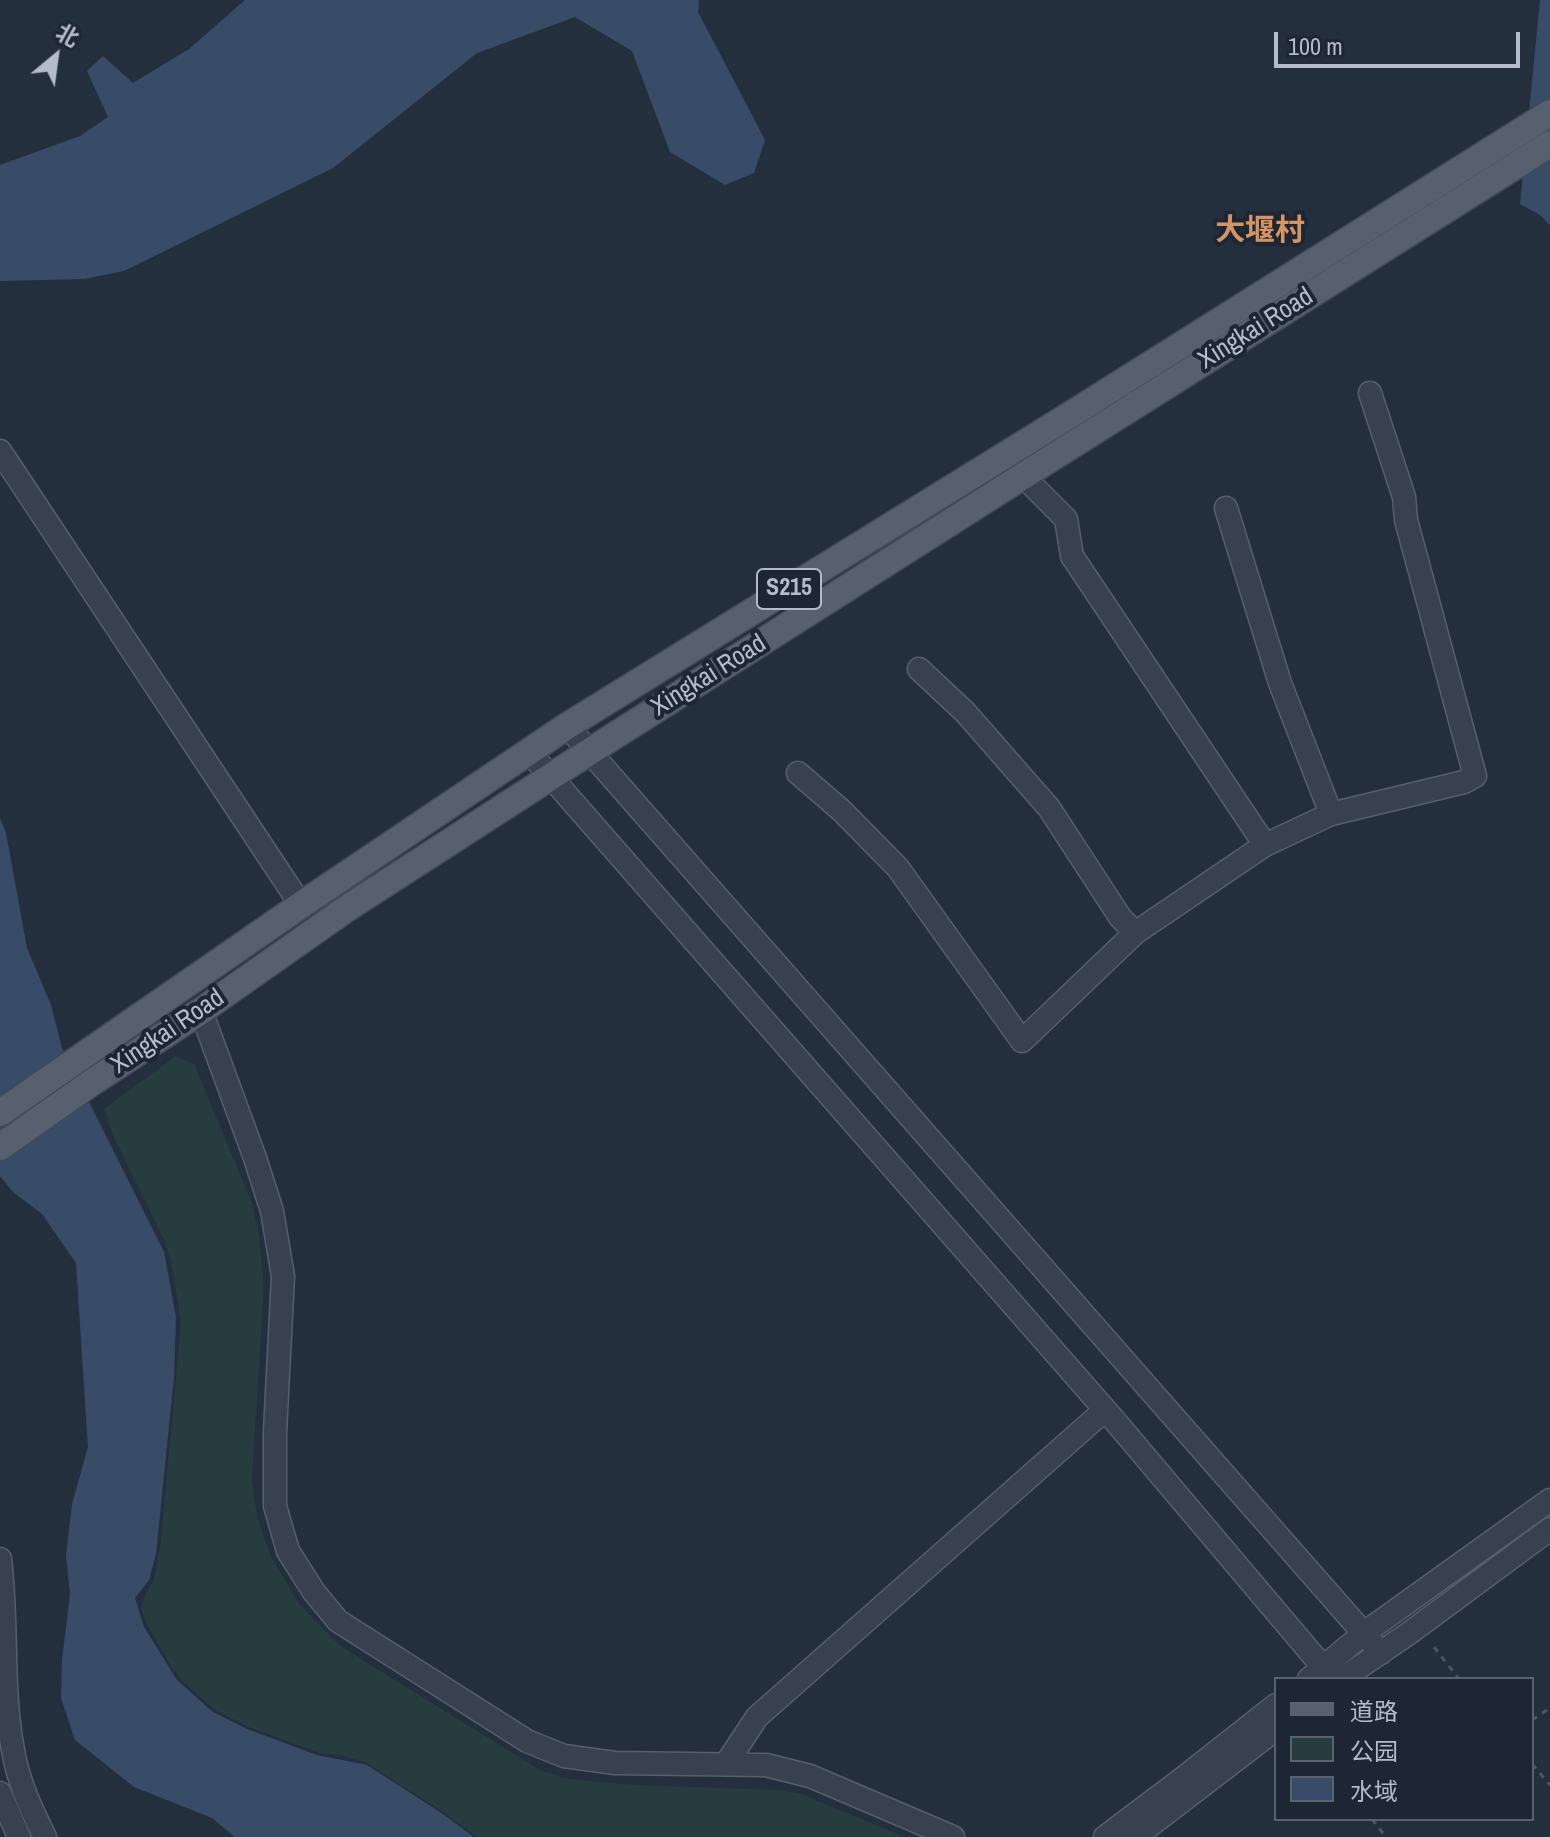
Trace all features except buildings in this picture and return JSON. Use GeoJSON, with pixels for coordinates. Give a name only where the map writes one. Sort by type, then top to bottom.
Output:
{"type":"FeatureCollection","features":[{"type":"Feature","properties":{"kind":"main road","name":"Xingkai Road"},"geometry":{"type":"LineString","coordinates":[[0,1147],[87,1070],[301,905],[567,726],[1550,113]]}},
{"type":"Feature","properties":{"kind":"main road","name":"Xingkai Road"},"geometry":{"type":"LineString","coordinates":[[0,1113],[201,1011],[349,907],[589,752],[1550,144]]}},
{"type":"Feature","properties":{"kind":"street"},"geometry":{"type":"LineString","coordinates":[[798,773],[842,811],[898,868],[1022,1041],[1135,933],[1265,845],[1331,814],[1464,782],[1475,776],[1406,520],[1404,497],[1370,393]]}},
{"type":"Feature","properties":{"kind":"street"},"geometry":{"type":"LineString","coordinates":[[0,451],[301,905]]}},
{"type":"Feature","properties":{"kind":"street"},"geometry":{"type":"LineString","coordinates":[[1023,476],[1066,519],[1072,556],[1265,845]]}},
{"type":"Feature","properties":{"kind":"street"},"geometry":{"type":"LineString","coordinates":[[1226,508],[1280,683],[1331,814]]}},
{"type":"Feature","properties":{"kind":"street"},"geometry":{"type":"LineString","coordinates":[[919,669],[965,712],[1049,808],[1120,917],[1135,933]]}},
{"type":"Feature","properties":{"kind":"street"},"geometry":{"type":"LineString","coordinates":[[567,726],[1381,1653]]}},
{"type":"Feature","properties":{"kind":"street"},"geometry":{"type":"LineString","coordinates":[[529,752],[1105,1410],[1327,1676]]}},
{"type":"Feature","properties":{"kind":"street"},"geometry":{"type":"LineString","coordinates":[[201,1011],[272,1211],[283,1276],[275,1432],[275,1506],[288,1551],[314,1592],[338,1621],[527,1741],[564,1756],[615,1763],[766,1765],[810,1776],[953,1837]]}},
{"type":"Feature","properties":{"kind":"street"},"geometry":{"type":"LineString","coordinates":[[726,1764],[757,1717],[1105,1410]]}},
{"type":"Feature","properties":{"kind":"street"},"geometry":{"type":"LineString","coordinates":[[1327,1676],[1363,1634],[1550,1500]]}},
{"type":"Feature","properties":{"kind":"street"},"geometry":{"type":"LineString","coordinates":[[1327,1676],[1381,1653],[1550,1529]]}},
{"type":"Feature","properties":{"kind":"street"},"geometry":{"type":"LineString","coordinates":[[0,1559],[4,1665],[13,1751],[27,1801],[45,1837]]}},
{"type":"Feature","properties":{"kind":"street"},"geometry":{"type":"LineString","coordinates":[[1105,1837],[1274,1707]]}},
{"type":"Feature","properties":{"kind":"street"},"geometry":{"type":"LineString","coordinates":[[1135,1837],[1274,1731]]}},
{"type":"Feature","properties":{"kind":"street"},"geometry":{"type":"LineString","coordinates":[[0,1793],[19,1837]]}},
{"type":"Feature","properties":{"kind":"path"},"geometry":{"type":"LineString","coordinates":[[1434,1647],[1457,1677]]}},
{"type":"Feature","properties":{"kind":"path"},"geometry":{"type":"LineString","coordinates":[[1534,1766],[1550,1785]]}},
{"type":"Feature","properties":{"kind":"path"},"geometry":{"type":"LineString","coordinates":[[1374,1821],[1386,1837]]}},
{"type":"Feature","properties":{"kind":"green space"},"geometry":{"type":"Polygon","coordinates":[[[176,1056],[194,1064],[252,1203],[259,1235],[264,1287],[252,1479],[257,1517],[271,1557],[299,1604],[340,1646],[540,1770],[568,1779],[633,1785],[780,1790],[801,1794],[905,1837],[477,1837],[367,1763],[317,1752],[251,1728],[215,1710],[181,1680],[141,1609],[153,1582],[160,1548],[181,1322],[165,1242],[113,1135],[104,1109],[176,1056]]]}},
{"type":"Feature","properties":{"kind":"water"},"geometry":{"type":"Polygon","coordinates":[[[245,0],[699,0],[698,12],[765,140],[754,173],[725,185],[670,152],[632,51],[575,17],[477,53],[333,168],[124,271],[84,279],[0,281],[0,165],[80,136],[108,117],[87,71],[103,56],[133,83],[189,49],[245,0]]]}},
{"type":"Feature","properties":{"kind":"water"},"geometry":{"type":"Polygon","coordinates":[[[1540,0],[1550,0],[1550,225],[1540,215],[1520,204],[1540,0]]]}},
{"type":"Feature","properties":{"kind":"water"},"geometry":{"type":"Polygon","coordinates":[[[0,818],[6,833],[27,948],[51,1005],[62,1048],[164,1252],[176,1317],[174,1377],[156,1554],[149,1580],[135,1598],[144,1627],[177,1680],[213,1712],[247,1729],[317,1755],[367,1765],[474,1837],[235,1837],[212,1818],[134,1787],[75,1740],[61,1698],[70,1594],[66,1555],[72,1504],[88,1447],[76,1263],[42,1214],[13,1192],[0,1176],[0,818]]]}},
{"type":"Feature","properties":{"kind":"district","name":"大堰村"},"geometry":{"type":"Point","coordinates":[1260,232]}}]}
